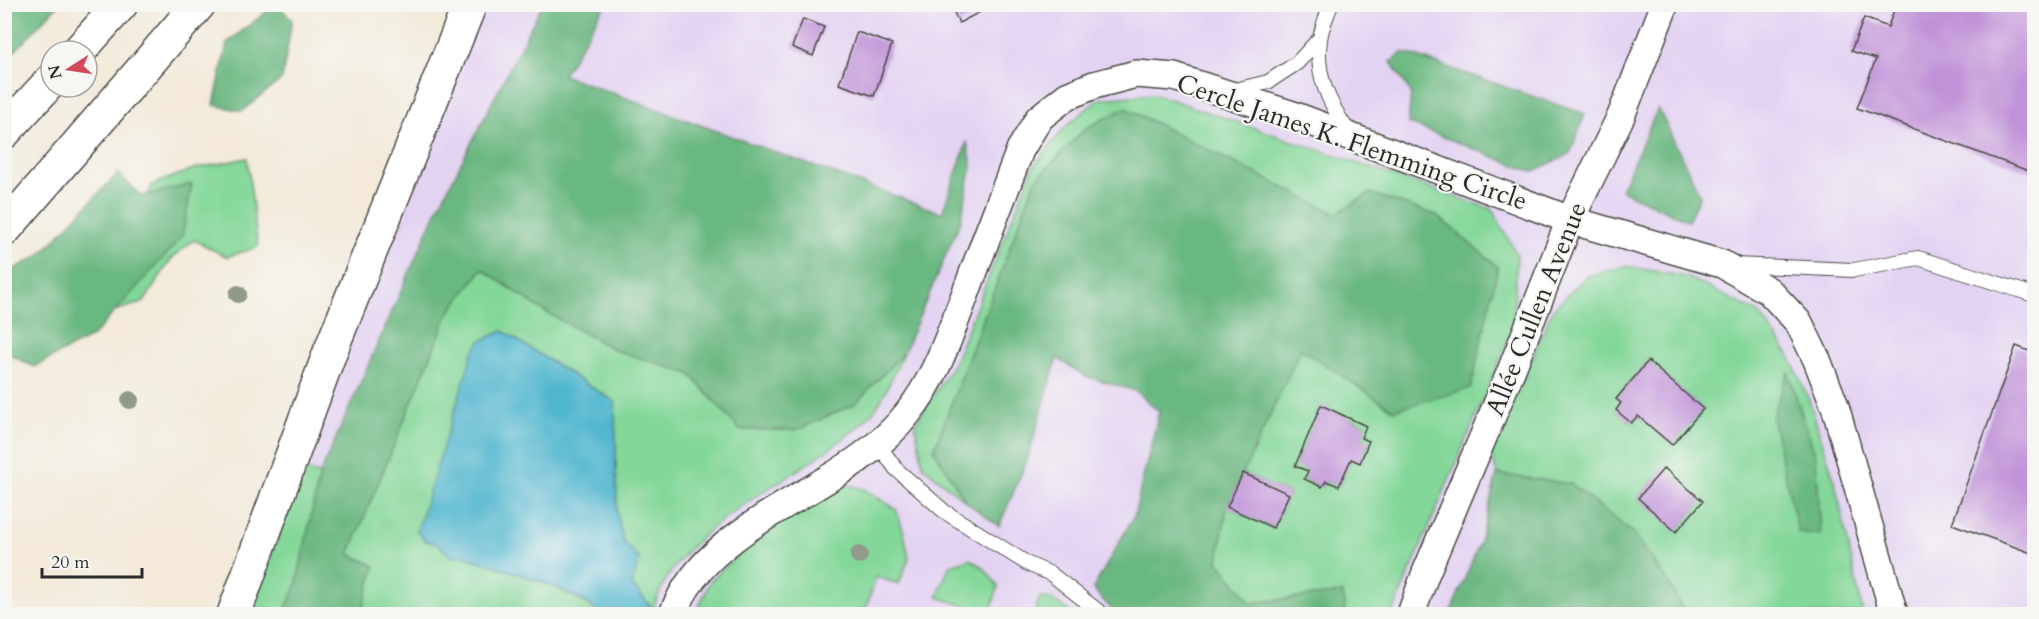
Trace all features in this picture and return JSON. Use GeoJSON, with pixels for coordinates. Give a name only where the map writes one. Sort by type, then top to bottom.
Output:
{"type":"FeatureCollection","features":[{"type":"Feature","properties":{"kind":"highway"},"geometry":{"type":"LineString","coordinates":[[90,39],[121,4]]}},
{"type":"Feature","properties":{"kind":"highway"},"geometry":{"type":"LineString","coordinates":[[4,230],[199,4]]}},
{"type":"Feature","properties":{"kind":"highway"},"geometry":{"type":"LineString","coordinates":[[234,615],[330,352],[470,4]]}},
{"type":"Feature","properties":{"kind":"highway"},"geometry":{"type":"LineString","coordinates":[[4,132],[39,94]]}},
{"type":"Feature","properties":{"kind":"street","name":"Allée Cullen Avenue"},"geometry":{"type":"LineString","coordinates":[[1411,615],[1570,220],[1622,116],[1665,4]]}},
{"type":"Feature","properties":{"kind":"street","name":"Cercle James K. Flemming Circle"},"geometry":{"type":"LineString","coordinates":[[676,607],[699,571],[722,547],[854,462],[878,444],[908,414],[936,370],[1020,150],[1039,118],[1067,96],[1094,85],[1136,74],[1174,77],[1293,115],[1570,220],[1722,264],[1769,291],[1799,323],[1818,360],[1835,406],[1894,615]]}},
{"type":"Feature","properties":{"kind":"lane"},"geometry":{"type":"LineString","coordinates":[[1331,4],[1320,38],[1319,64],[1323,86],[1335,112],[1353,137]]}},
{"type":"Feature","properties":{"kind":"lane"},"geometry":{"type":"LineString","coordinates":[[1225,93],[1268,82],[1297,63],[1320,38]]}},
{"type":"Feature","properties":{"kind":"lane"},"geometry":{"type":"LineString","coordinates":[[1722,264],[1854,270],[1918,258],[2034,296]]}},
{"type":"Feature","properties":{"kind":"lane"},"geometry":{"type":"LineString","coordinates":[[878,444],[896,469],[945,512],[1028,564],[1050,574],[1102,615]]}},
{"type":"Feature","properties":{"kind":"shaded area"},"geometry":{"type":"Polygon","coordinates":[[[470,5],[2034,5],[2034,614],[234,614],[470,5]]]}},
{"type":"Feature","properties":{"kind":"green space"},"geometry":{"type":"Polygon","coordinates":[[[4,5],[58,5],[5,62],[4,5]]]}},
{"type":"Feature","properties":{"kind":"green space"},"geometry":{"type":"Polygon","coordinates":[[[278,5],[292,20],[282,79],[242,111],[214,105],[227,43],[278,5]]]}},
{"type":"Feature","properties":{"kind":"green space"},"geometry":{"type":"Polygon","coordinates":[[[542,5],[605,5],[563,75],[942,213],[967,142],[972,165],[961,220],[904,352],[855,404],[797,430],[740,430],[690,374],[615,350],[544,311],[482,269],[448,314],[349,554],[375,566],[361,614],[283,614],[296,587],[320,474],[438,208],[542,5]]]}},
{"type":"Feature","properties":{"kind":"green space"},"geometry":{"type":"Polygon","coordinates":[[[1403,52],[1585,114],[1570,154],[1532,172],[1408,123],[1411,93],[1391,62],[1403,52]]]}},
{"type":"Feature","properties":{"kind":"green space"},"geometry":{"type":"Polygon","coordinates":[[[1155,94],[1492,209],[1517,255],[1513,329],[1392,614],[1345,614],[1343,593],[1251,603],[1218,561],[1227,507],[1273,528],[1289,494],[1243,473],[1301,348],[1394,410],[1370,193],[1336,214],[1125,108],[1086,128],[1035,181],[934,450],[966,502],[923,466],[915,424],[953,365],[1033,167],[1066,126],[1099,99],[1155,94]],[[1321,406],[1295,465],[1308,471],[1304,480],[1322,487],[1326,481],[1339,486],[1351,459],[1361,463],[1369,442],[1361,438],[1366,425],[1321,406]]]}},
{"type":"Feature","properties":{"kind":"green space"},"geometry":{"type":"Polygon","coordinates":[[[1125,108],[1336,214],[1370,193],[1436,215],[1498,267],[1471,388],[1394,410],[1301,349],[1227,507],[1218,561],[1251,603],[1343,593],[1345,614],[1116,614],[1093,589],[1134,516],[1159,412],[1136,391],[1085,376],[1057,358],[1028,458],[999,526],[966,502],[934,450],[1035,181],[1086,128],[1125,108]]]}},
{"type":"Feature","properties":{"kind":"green space"},"geometry":{"type":"Polygon","coordinates":[[[1658,108],[1700,195],[1688,221],[1621,190],[1658,108]]]}},
{"type":"Feature","properties":{"kind":"green space"},"geometry":{"type":"Polygon","coordinates":[[[247,158],[258,247],[227,257],[194,240],[171,259],[144,302],[91,318],[115,273],[152,185],[193,169],[247,158]]]}},
{"type":"Feature","properties":{"kind":"green space"},"geometry":{"type":"Polygon","coordinates":[[[118,173],[141,196],[192,184],[182,237],[93,336],[34,367],[5,352],[5,274],[40,255],[118,173]]]}},
{"type":"Feature","properties":{"kind":"green space"},"geometry":{"type":"Polygon","coordinates":[[[1626,266],[1687,277],[1759,313],[1790,356],[1809,400],[1835,482],[1863,614],[1685,614],[1665,577],[1571,484],[1497,474],[1491,453],[1553,309],[1587,276],[1626,266]],[[1648,361],[1616,398],[1621,403],[1616,410],[1631,423],[1638,416],[1672,445],[1703,409],[1648,361]],[[1664,468],[1638,498],[1677,531],[1702,501],[1664,468]]]}},
{"type":"Feature","properties":{"kind":"green space"},"geometry":{"type":"Polygon","coordinates":[[[482,269],[544,311],[690,374],[740,430],[854,404],[904,352],[885,393],[872,413],[815,459],[718,523],[691,548],[668,576],[653,609],[632,585],[639,558],[623,542],[617,513],[615,402],[502,331],[480,341],[418,531],[424,540],[437,544],[452,557],[463,556],[535,580],[569,595],[602,614],[361,614],[375,566],[349,554],[448,314],[482,269]]]}},
{"type":"Feature","properties":{"kind":"green space"},"geometry":{"type":"Polygon","coordinates":[[[1788,372],[1816,457],[1821,535],[1798,532],[1772,417],[1788,372]]]}},
{"type":"Feature","properties":{"kind":"green space"},"geometry":{"type":"Polygon","coordinates":[[[303,470],[320,474],[296,587],[283,614],[250,614],[303,470]]]}},
{"type":"Feature","properties":{"kind":"green space"},"geometry":{"type":"Polygon","coordinates":[[[1497,474],[1571,484],[1633,533],[1665,577],[1685,614],[1450,614],[1480,542],[1497,474]]]}},
{"type":"Feature","properties":{"kind":"green space"},"geometry":{"type":"Polygon","coordinates":[[[840,483],[864,489],[896,509],[909,558],[899,584],[876,577],[864,614],[696,614],[710,581],[750,544],[840,483]]]}},
{"type":"Feature","properties":{"kind":"green space"},"geometry":{"type":"Polygon","coordinates":[[[970,559],[984,568],[998,586],[990,614],[937,597],[950,565],[970,559]]]}},
{"type":"Feature","properties":{"kind":"green space"},"geometry":{"type":"Polygon","coordinates":[[[1040,597],[1052,599],[1073,614],[1034,614],[1040,597]]]}},
{"type":"Feature","properties":{"kind":"water"},"geometry":{"type":"Polygon","coordinates":[[[503,331],[615,402],[617,513],[623,542],[639,558],[632,585],[653,609],[651,614],[602,614],[582,600],[544,582],[464,556],[452,557],[437,544],[424,540],[417,531],[472,354],[480,341],[503,331]]]}},
{"type":"Feature","properties":{"kind":"building"},"geometry":{"type":"Polygon","coordinates":[[[981,4],[984,10],[959,23],[951,6],[981,4]]]}},
{"type":"Feature","properties":{"kind":"building"},"geometry":{"type":"Polygon","coordinates":[[[1896,4],[2034,4],[2034,173],[1857,108],[1876,59],[1851,51],[1864,18],[1888,27],[1896,4]]]}},
{"type":"Feature","properties":{"kind":"building"},"geometry":{"type":"Polygon","coordinates":[[[803,19],[824,27],[813,56],[792,47],[803,19]]]}},
{"type":"Feature","properties":{"kind":"building"},"geometry":{"type":"Polygon","coordinates":[[[857,32],[892,44],[874,96],[839,84],[857,32]]]}},
{"type":"Feature","properties":{"kind":"building"},"geometry":{"type":"Polygon","coordinates":[[[2016,346],[2034,353],[2034,554],[1952,524],[2016,346]]]}},
{"type":"Feature","properties":{"kind":"building"},"geometry":{"type":"Polygon","coordinates":[[[1648,361],[1703,409],[1672,445],[1638,416],[1631,423],[1616,410],[1621,403],[1616,399],[1648,361]]]}},
{"type":"Feature","properties":{"kind":"building"},"geometry":{"type":"Polygon","coordinates":[[[1321,405],[1366,426],[1361,438],[1369,441],[1360,463],[1351,459],[1339,486],[1326,481],[1322,487],[1304,479],[1308,471],[1295,466],[1321,405]]]}},
{"type":"Feature","properties":{"kind":"building"},"geometry":{"type":"Polygon","coordinates":[[[1664,468],[1703,501],[1676,532],[1638,498],[1664,468]]]}},
{"type":"Feature","properties":{"kind":"building"},"geometry":{"type":"Polygon","coordinates":[[[1243,473],[1289,494],[1273,528],[1227,507],[1243,473]]]}}]}
